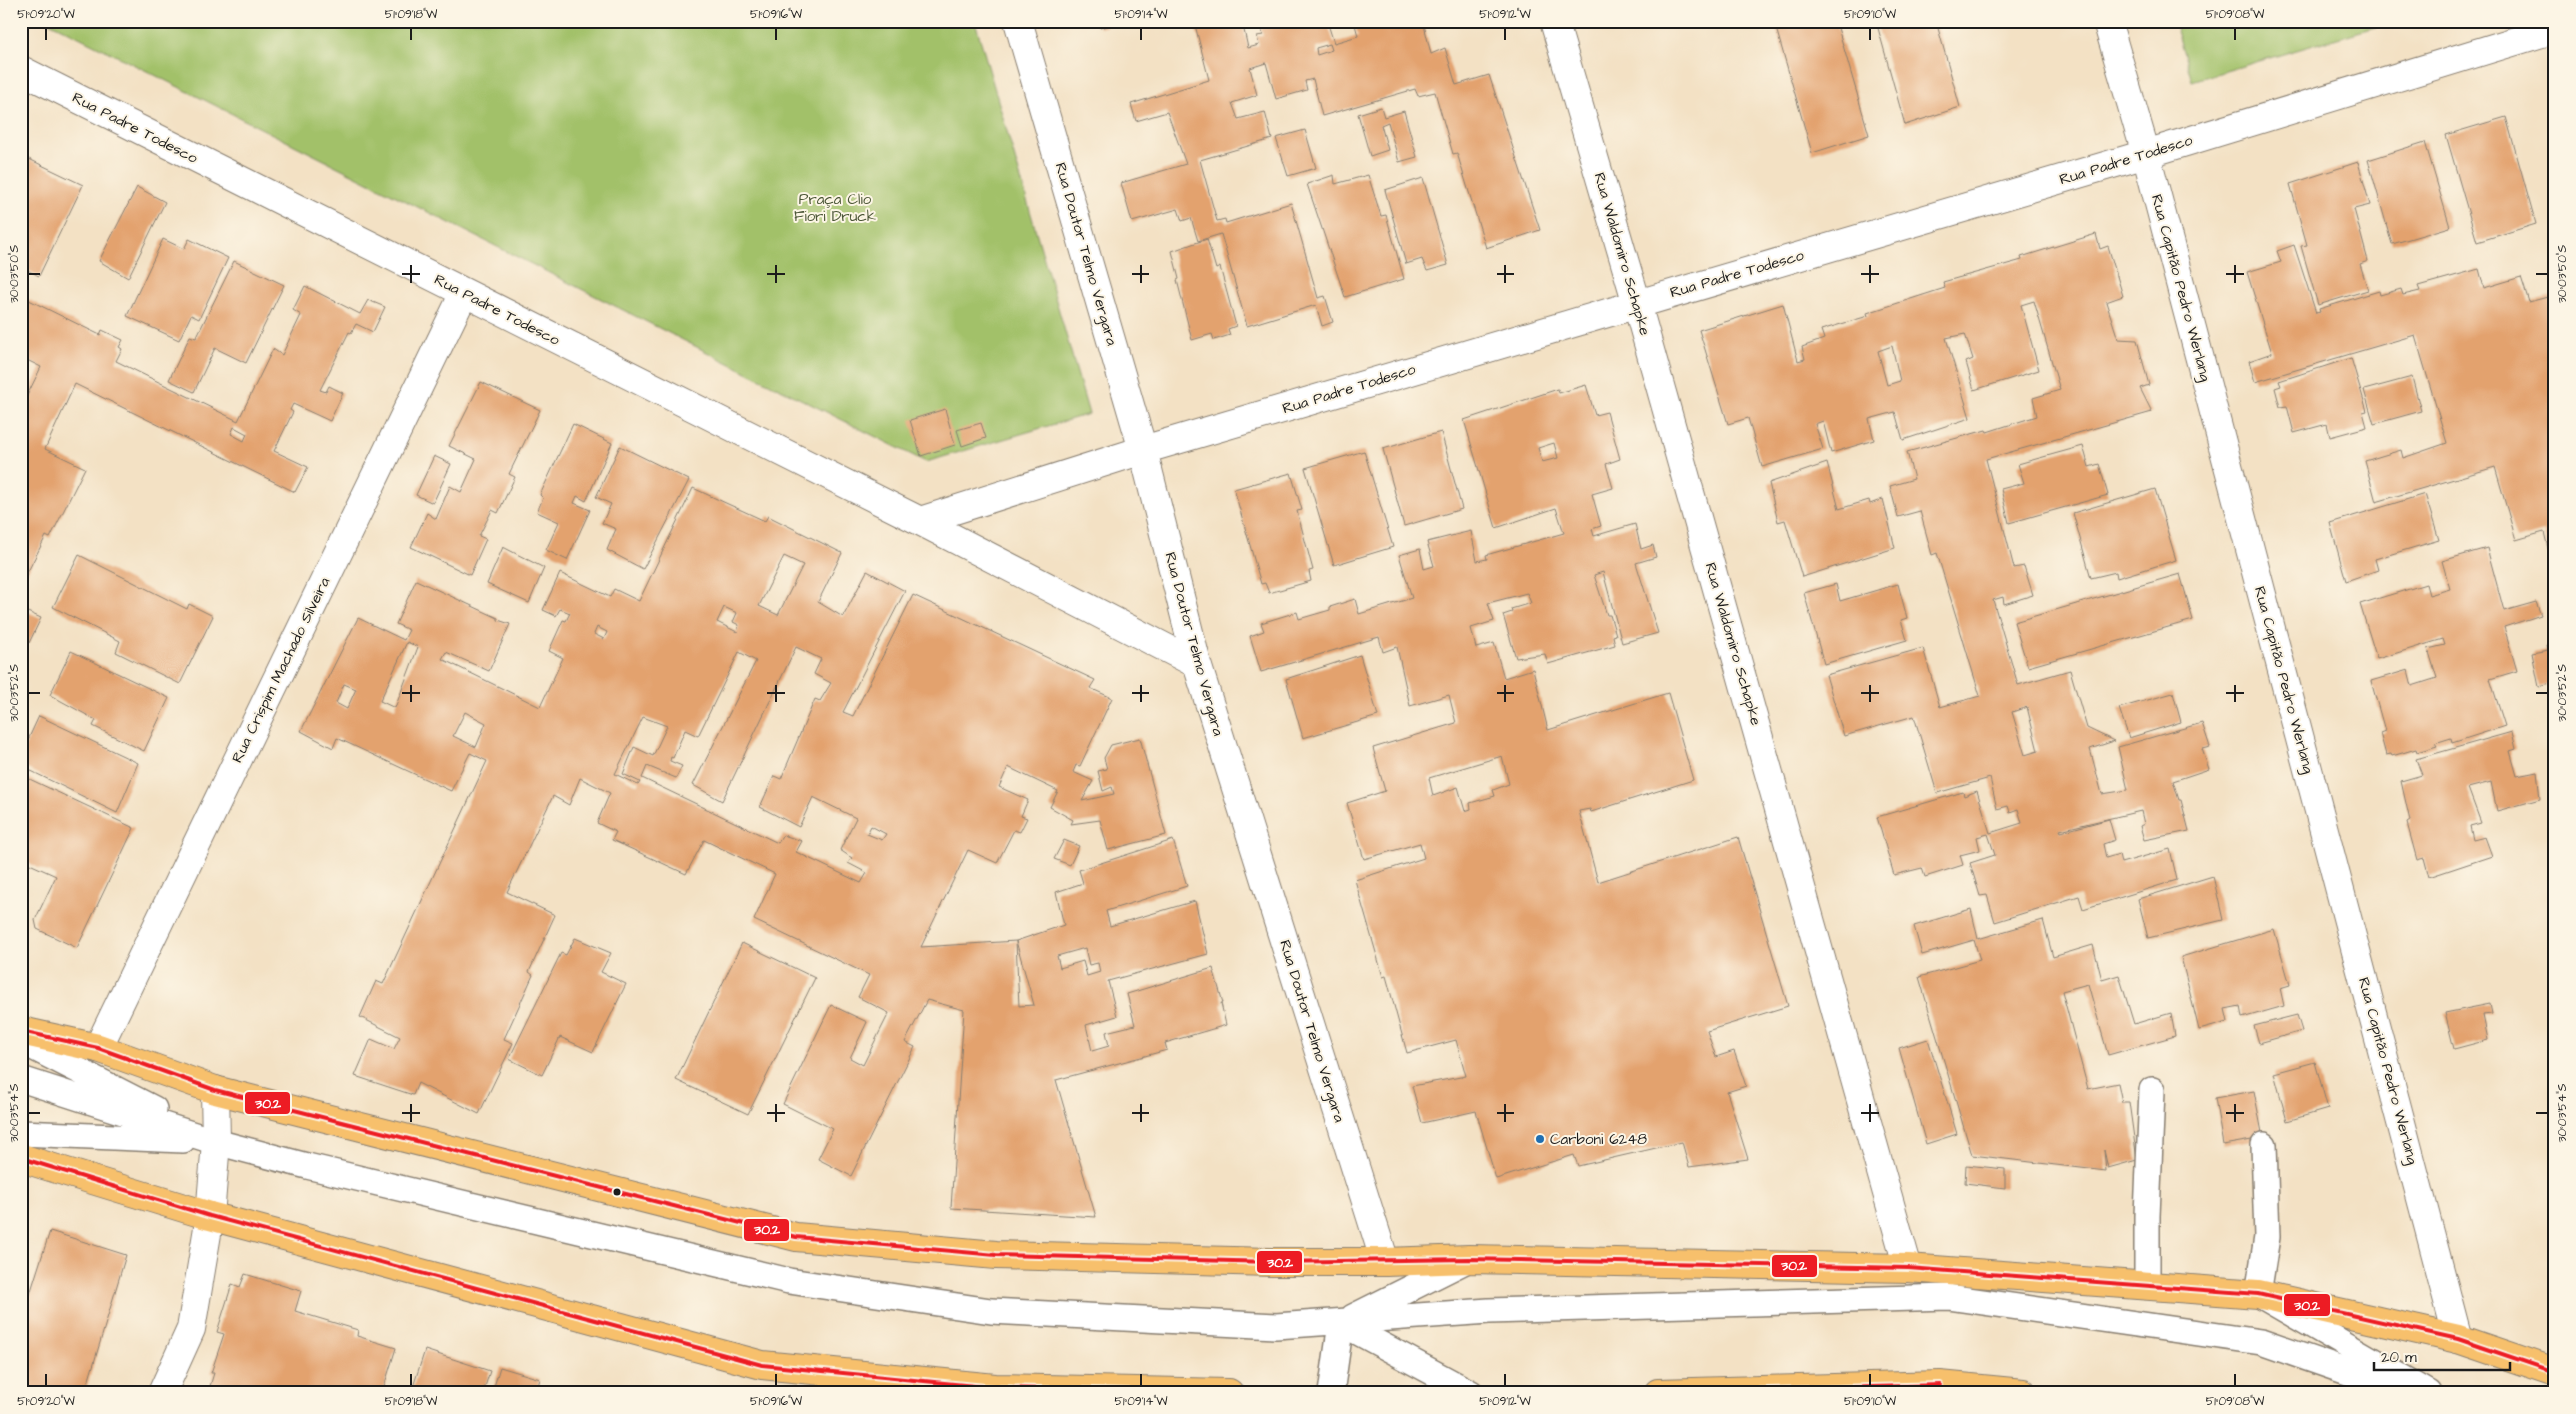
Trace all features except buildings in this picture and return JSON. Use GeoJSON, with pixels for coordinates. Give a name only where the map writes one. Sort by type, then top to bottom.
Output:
{"type":"FeatureCollection","features":[{"type":"Feature","properties":{"kind":"main road"},"geometry":{"type":"LineString","coordinates":[[21,1031],[98,1048],[215,1090],[796,1237],[996,1255],[1385,1262],[1470,1259],[1908,1268],[2258,1294],[2458,1339],[2555,1372]]}},
{"type":"Feature","properties":{"kind":"main road"},"geometry":{"type":"LineString","coordinates":[[21,1158],[210,1216],[762,1365],[995,1391],[1229,1393]]}},
{"type":"Feature","properties":{"kind":"main road"},"geometry":{"type":"LineString","coordinates":[[1658,1393],[1940,1385],[2023,1393]]}},
{"type":"Feature","properties":{"kind":"street","name":"Rua Doutor Telmo Vergara"},"geometry":{"type":"LineString","coordinates":[[1018,21],[1143,450],[1197,664],[1385,1262]]}},
{"type":"Feature","properties":{"kind":"street","name":"Rua Waldomiro Schapke"},"geometry":{"type":"LineString","coordinates":[[1554,21],[1637,304],[1908,1268]]}},
{"type":"Feature","properties":{"kind":"street","name":"Rua Capitão Pedro Werlang"},"geometry":{"type":"LineString","coordinates":[[2107,21],[2146,154],[2458,1339]]}},
{"type":"Feature","properties":{"kind":"street","name":"Rua Padre Todesco"},"geometry":{"type":"LineString","coordinates":[[920,521],[1143,450],[2146,154],[2555,29]]}},
{"type":"Feature","properties":{"kind":"street","name":"Rua Padre Todesco"},"geometry":{"type":"LineString","coordinates":[[21,70],[920,521],[1197,664]]}},
{"type":"Feature","properties":{"kind":"street","name":"Rua Crispim Machado Silveira"},"geometry":{"type":"LineString","coordinates":[[98,1048],[464,293]]}},
{"type":"Feature","properties":{"kind":"street"},"geometry":{"type":"LineString","coordinates":[[162,1393],[191,1329],[210,1216],[216,1142],[215,1090]]}},
{"type":"Feature","properties":{"kind":"lane"},"geometry":{"type":"LineString","coordinates":[[21,1041],[216,1142]]}},
{"type":"Feature","properties":{"kind":"lane"},"geometry":{"type":"LineString","coordinates":[[21,1079],[216,1142],[307,1166],[788,1281],[991,1311],[1276,1326],[1341,1323],[1489,1311],[1948,1297],[2261,1342],[2408,1393]]}},
{"type":"Feature","properties":{"kind":"lane"},"geometry":{"type":"LineString","coordinates":[[2147,1286],[2147,1216],[2152,1090]]}},
{"type":"Feature","properties":{"kind":"lane"},"geometry":{"type":"LineString","coordinates":[[21,1133],[216,1142]]}},
{"type":"Feature","properties":{"kind":"lane"},"geometry":{"type":"LineString","coordinates":[[2264,1145],[2267,1237],[2258,1294],[2429,1393]]}},
{"type":"Feature","properties":{"kind":"lane"},"geometry":{"type":"LineString","coordinates":[[1341,1323],[1470,1259]]}},
{"type":"Feature","properties":{"kind":"lane"},"geometry":{"type":"LineString","coordinates":[[1331,1393],[1341,1323]]}},
{"type":"Feature","properties":{"kind":"lane"},"geometry":{"type":"LineString","coordinates":[[1341,1323],[1471,1393]]}},
{"type":"Feature","properties":{"kind":"green space","name":"Praça Clio Fiori Druck"},"geometry":{"type":"Polygon","coordinates":[[[47,21],[975,21],[1089,414],[926,462],[47,21]]]}},
{"type":"Feature","properties":{"kind":"green space"},"geometry":{"type":"Polygon","coordinates":[[[2174,21],[2395,21],[2192,81],[2174,21]]]}},
{"type":"Feature","properties":{"kind":"transit line","name":"30.2"},"geometry":{"type":"LineString","coordinates":[[21,1031],[98,1048],[215,1090],[796,1237],[996,1255],[1272,1262],[1469,1259],[1908,1268],[2258,1294],[2458,1339],[2555,1372]]}},
{"type":"Feature","properties":{"kind":"transit line","name":"30.2"},"geometry":{"type":"LineString","coordinates":[[21,1158],[210,1216],[762,1365],[995,1388],[1217,1393]]}},
{"type":"Feature","properties":{"kind":"transit line","name":"30.2"},"geometry":{"type":"LineString","coordinates":[[1667,1393],[1940,1385]]}},
{"type":"Feature","properties":{"kind":"place","name":"Carboni 6248"},"geometry":{"type":"Point","coordinates":[1540,1139]}}]}
